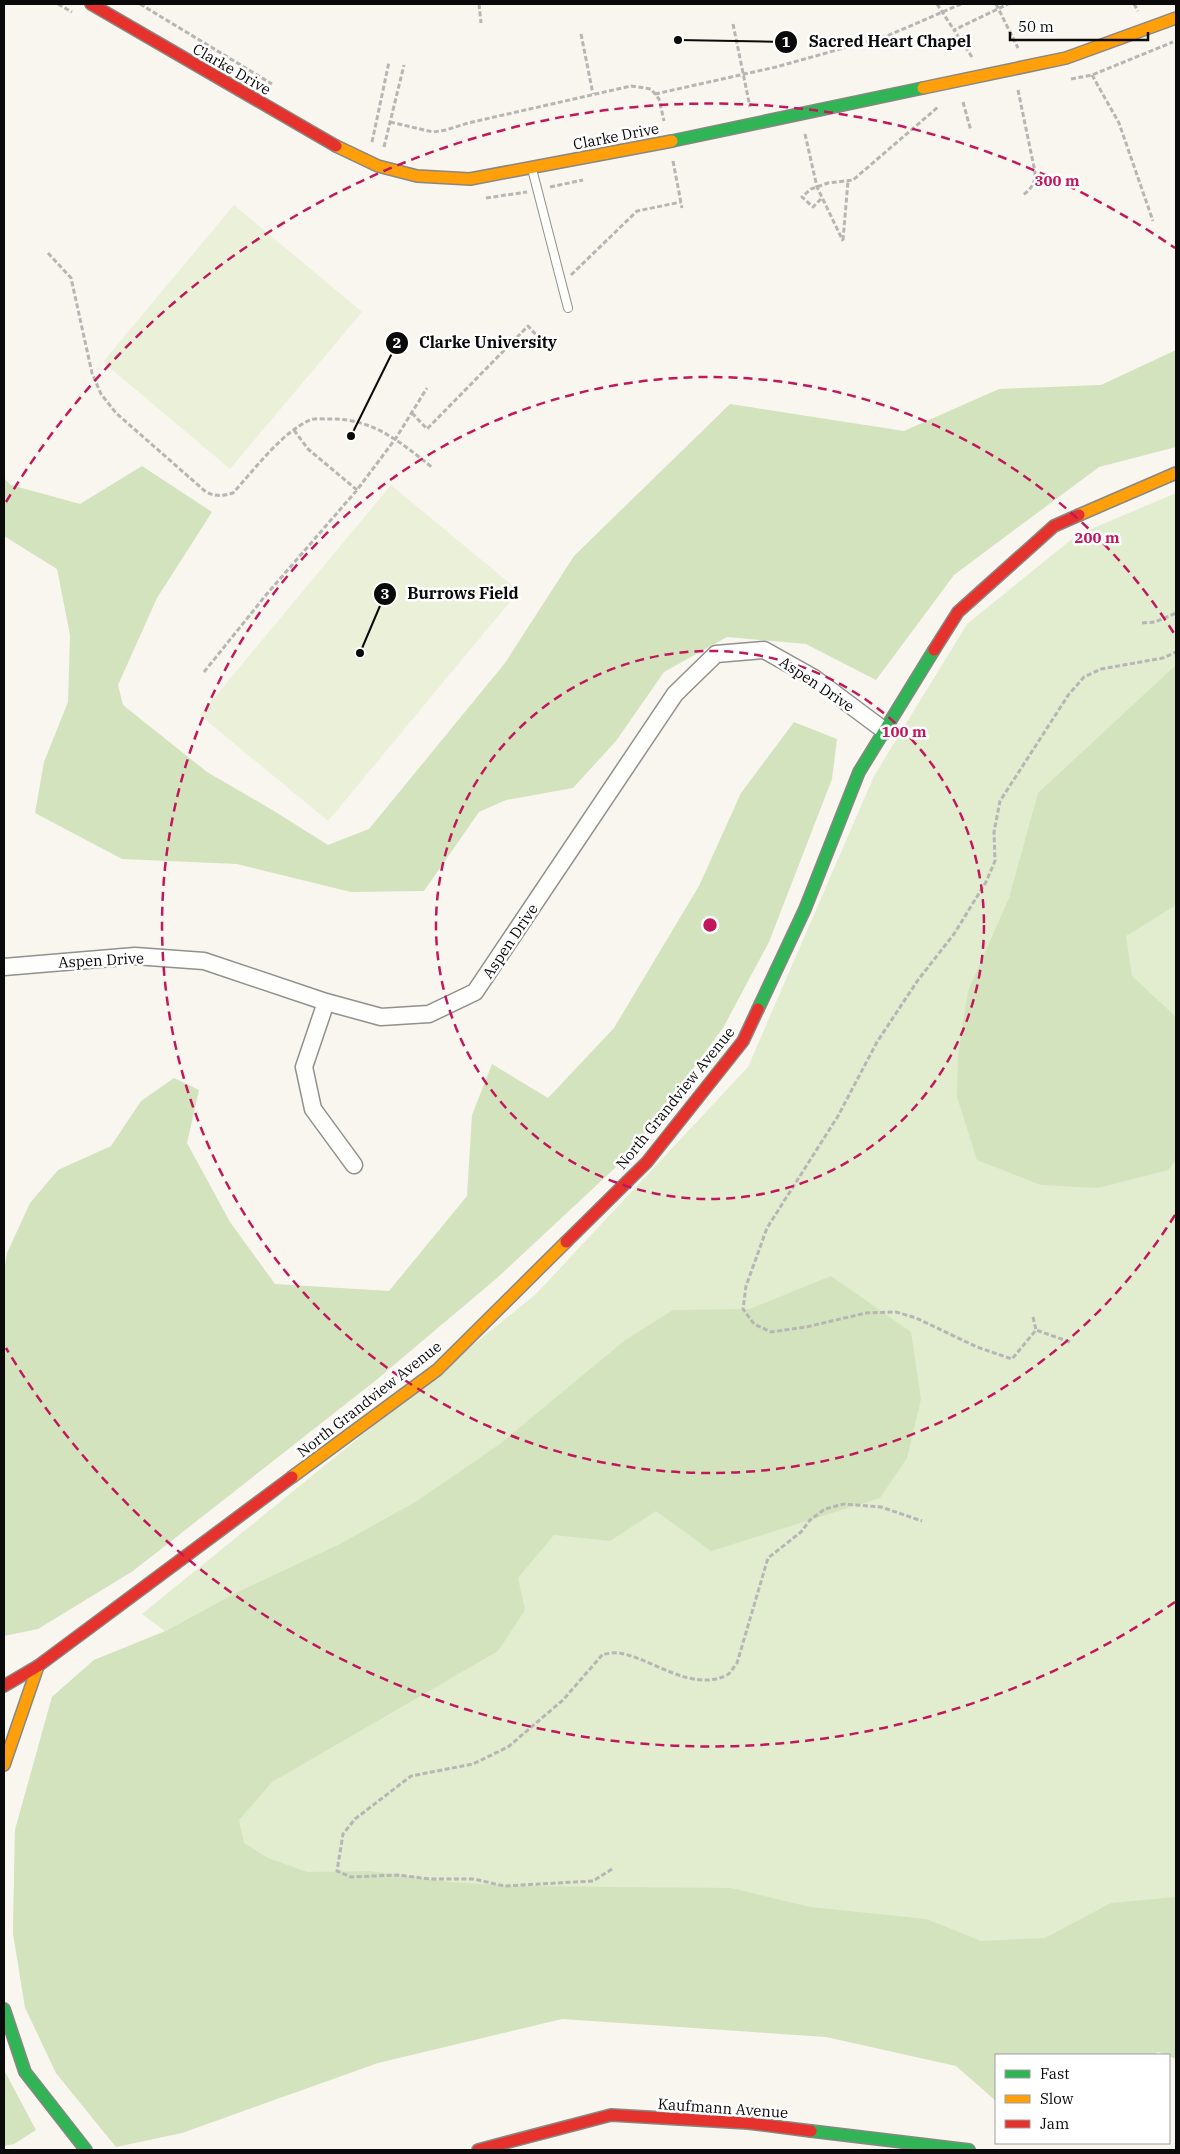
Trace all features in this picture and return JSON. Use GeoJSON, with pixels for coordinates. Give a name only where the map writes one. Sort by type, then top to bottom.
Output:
{"type":"FeatureCollection","features":[{"type":"Feature","properties":{"kind":"street","name":"Clarke Drive"},"geometry":{"type":"LineString","coordinates":[[94,5],[323,140],[378,166],[417,176],[470,179],[754,124],[1066,58],[1176,18]]}},
{"type":"Feature","properties":{"kind":"street","name":"North Grandview Avenue"},"geometry":{"type":"LineString","coordinates":[[4,1686],[38,1666],[437,1370],[647,1162],[743,1040],[805,909],[859,772],[958,612],[1054,526],[1176,473]]}},
{"type":"Feature","properties":{"kind":"street","name":"Aspen Drive"},"geometry":{"type":"LineString","coordinates":[[4,967],[135,956],[204,962],[326,1002],[380,1017],[429,1014],[475,992],[675,694],[716,654],[764,650],[814,678],[885,731]]}},
{"type":"Feature","properties":{"kind":"street"},"geometry":{"type":"LineString","coordinates":[[326,1002],[304,1067],[313,1109],[354,1166]]}},
{"type":"Feature","properties":{"kind":"street"},"geometry":{"type":"LineString","coordinates":[[4,1765],[38,1666]]}},
{"type":"Feature","properties":{"kind":"street"},"geometry":{"type":"LineString","coordinates":[[4,2008],[25,2072],[86,2150]]}},
{"type":"Feature","properties":{"kind":"street","name":"Kaufmann Avenue"},"geometry":{"type":"LineString","coordinates":[[478,2150],[611,2115],[748,2122],[969,2150]]}},
{"type":"Feature","properties":{"kind":"lane"},"geometry":{"type":"LineString","coordinates":[[531,168],[568,308]]}},
{"type":"Feature","properties":{"kind":"path"},"geometry":{"type":"LineString","coordinates":[[58,4],[74,13]]}},
{"type":"Feature","properties":{"kind":"path"},"geometry":{"type":"LineString","coordinates":[[140,4],[276,87]]}},
{"type":"Feature","properties":{"kind":"path"},"geometry":{"type":"LineString","coordinates":[[479,4],[480,23]]}},
{"type":"Feature","properties":{"kind":"path"},"geometry":{"type":"LineString","coordinates":[[937,4],[972,57]]}},
{"type":"Feature","properties":{"kind":"path"},"geometry":{"type":"LineString","coordinates":[[655,94],[776,67],[887,36],[961,4]]}},
{"type":"Feature","properties":{"kind":"path"},"geometry":{"type":"LineString","coordinates":[[996,4],[1018,48]]}},
{"type":"Feature","properties":{"kind":"path"},"geometry":{"type":"LineString","coordinates":[[954,30],[1008,4]]}},
{"type":"Feature","properties":{"kind":"path"},"geometry":{"type":"LineString","coordinates":[[1134,4],[1138,11]]}},
{"type":"Feature","properties":{"kind":"path"},"geometry":{"type":"LineString","coordinates":[[1130,14],[1145,9]]}},
{"type":"Feature","properties":{"kind":"path"},"geometry":{"type":"LineString","coordinates":[[733,24],[754,124]]}},
{"type":"Feature","properties":{"kind":"path"},"geometry":{"type":"LineString","coordinates":[[581,34],[593,94]]}},
{"type":"Feature","properties":{"kind":"path"},"geometry":{"type":"LineString","coordinates":[[1009,50],[1027,46]]}},
{"type":"Feature","properties":{"kind":"path"},"geometry":{"type":"LineString","coordinates":[[963,59],[981,55]]}},
{"type":"Feature","properties":{"kind":"path"},"geometry":{"type":"LineString","coordinates":[[372,142],[389,62]]}},
{"type":"Feature","properties":{"kind":"path"},"geometry":{"type":"LineString","coordinates":[[384,148],[404,65]]}},
{"type":"Feature","properties":{"kind":"path"},"geometry":{"type":"LineString","coordinates":[[1092,75],[1119,124],[1153,221]]}},
{"type":"Feature","properties":{"kind":"path"},"geometry":{"type":"LineString","coordinates":[[390,122],[433,132],[446,130],[468,122],[631,86],[650,89],[659,99],[664,121],[655,123]]}},
{"type":"Feature","properties":{"kind":"path"},"geometry":{"type":"LineString","coordinates":[[1018,90],[1035,172],[1035,182],[1030,189],[1022,194]]}},
{"type":"Feature","properties":{"kind":"path"},"geometry":{"type":"LineString","coordinates":[[963,102],[971,131]]}},
{"type":"Feature","properties":{"kind":"path"},"geometry":{"type":"LineString","coordinates":[[740,105],[750,103]]}},
{"type":"Feature","properties":{"kind":"path"},"geometry":{"type":"LineString","coordinates":[[821,199],[813,207],[802,197],[817,187],[828,183],[853,180],[938,107]]}},
{"type":"Feature","properties":{"kind":"path"},"geometry":{"type":"LineString","coordinates":[[805,134],[821,199],[843,241],[848,181]]}},
{"type":"Feature","properties":{"kind":"path"},"geometry":{"type":"LineString","coordinates":[[365,139],[392,150]]}},
{"type":"Feature","properties":{"kind":"path"},"geometry":{"type":"LineString","coordinates":[[682,159],[673,161],[682,208]]}},
{"type":"Feature","properties":{"kind":"path"},"geometry":{"type":"LineString","coordinates":[[484,199],[586,180]]}},
{"type":"Feature","properties":{"kind":"path"},"geometry":{"type":"LineString","coordinates":[[562,284],[637,211],[681,202]]}},
{"type":"Feature","properties":{"kind":"path"},"geometry":{"type":"LineString","coordinates":[[48,253],[71,278],[92,373],[101,394],[116,412],[206,492],[214,496],[233,493],[285,436],[312,419],[343,419],[380,430],[396,438],[433,468]]}},
{"type":"Feature","properties":{"kind":"path"},"geometry":{"type":"LineString","coordinates":[[412,413],[427,429],[528,326],[550,350]]}},
{"type":"Feature","properties":{"kind":"path"},"geometry":{"type":"LineString","coordinates":[[204,672],[266,594],[357,490],[396,438],[427,388]]}},
{"type":"Feature","properties":{"kind":"path"},"geometry":{"type":"LineString","coordinates":[[294,430],[308,449],[357,490]]}},
{"type":"Feature","properties":{"kind":"path"},"geometry":{"type":"LineString","coordinates":[[1142,623],[1155,622],[1176,613]]}},
{"type":"Feature","properties":{"kind":"path"},"geometry":{"type":"LineString","coordinates":[[1036,1330],[1012,1359],[977,1347],[916,1318],[896,1312],[866,1313],[806,1327],[771,1332],[754,1324],[743,1309],[746,1286],[767,1228],[838,1116],[877,1042],[918,980],[954,934],[986,882],[995,861],[994,832],[1000,800],[1069,694],[1084,677],[1101,669],[1163,658],[1176,652]]}},
{"type":"Feature","properties":{"kind":"path"},"geometry":{"type":"LineString","coordinates":[[1033,1317],[1036,1330]]}},
{"type":"Feature","properties":{"kind":"path"},"geometry":{"type":"LineString","coordinates":[[1036,1330],[1070,1342]]}},
{"type":"Feature","properties":{"kind":"path"},"geometry":{"type":"LineString","coordinates":[[612,1869],[593,1881],[504,1886],[474,1879],[430,1879],[398,1875],[351,1877],[337,1871],[343,1834],[355,1819],[411,1776],[473,1764],[508,1747],[563,1700],[603,1654],[618,1652],[673,1674],[690,1677],[709,1679],[728,1674],[737,1663],[768,1558],[801,1532],[810,1520],[825,1509],[844,1504],[881,1507],[922,1521]]}},
{"type":"Feature","properties":{"kind":"green space"},"geometry":{"type":"Polygon","coordinates":[[[234,205],[362,312],[230,469],[103,362],[234,205]]]}},
{"type":"Feature","properties":{"kind":"green space"},"geometry":{"type":"Polygon","coordinates":[[[1176,350],[1176,447],[1099,467],[954,575],[876,680],[806,644],[727,637],[664,672],[616,741],[573,788],[506,800],[479,812],[424,891],[351,892],[237,864],[122,859],[35,813],[44,762],[68,702],[70,635],[57,569],[4,536],[4,478],[11,485],[80,504],[142,466],[212,512],[157,598],[118,685],[123,705],[207,772],[328,845],[369,829],[505,663],[574,556],[730,404],[904,431],[999,389],[1101,385],[1176,350]]]}},
{"type":"Feature","properties":{"kind":"green space"},"geometry":{"type":"Polygon","coordinates":[[[391,485],[519,591],[328,821],[200,715],[391,485]]]}},
{"type":"Feature","properties":{"kind":"green space"},"geometry":{"type":"Polygon","coordinates":[[[1176,493],[1176,2021],[480,2012],[116,2147],[56,2073],[25,2008],[13,1933],[15,1830],[52,1697],[94,1660],[165,1631],[142,1614],[536,1294],[748,1067],[874,776],[967,624],[1077,535],[1176,493]]]}},
{"type":"Feature","properties":{"kind":"green space"},"geometry":{"type":"Polygon","coordinates":[[[1176,665],[1176,905],[1126,936],[1132,976],[1176,1017],[1176,1160],[1168,1170],[1098,1188],[1041,1185],[977,1160],[957,1097],[958,1056],[968,991],[1009,898],[1038,793],[1176,665]]]}},
{"type":"Feature","properties":{"kind":"green space"},"geometry":{"type":"Polygon","coordinates":[[[794,722],[837,739],[832,779],[769,942],[723,1028],[629,1155],[497,1278],[375,1381],[133,1571],[38,1629],[4,1636],[4,1272],[7,1253],[30,1203],[58,1170],[111,1146],[141,1101],[174,1078],[199,1090],[187,1143],[230,1222],[275,1284],[389,1291],[467,1196],[472,1115],[492,1064],[548,1098],[614,1028],[699,886],[741,793],[794,722]]]}},
{"type":"Feature","properties":{"kind":"green space"},"geometry":{"type":"Polygon","coordinates":[[[831,1276],[911,1332],[921,1399],[907,1458],[880,1498],[711,1551],[656,1511],[610,1541],[554,1535],[518,1578],[525,1610],[498,1651],[272,1782],[239,1820],[244,1843],[268,1858],[307,1872],[370,1871],[449,1882],[515,1886],[731,1888],[810,1907],[926,1919],[981,1941],[1045,1938],[1111,1903],[1176,1897],[1176,2059],[1170,2057],[1170,2054],[1158,2052],[1155,2054],[995,2054],[995,2100],[956,2066],[826,2037],[562,2019],[378,2063],[182,2133],[116,2147],[56,2073],[25,2007],[13,1933],[15,1830],[52,1697],[94,1660],[166,1631],[234,1594],[342,1543],[417,1501],[500,1444],[624,1341],[673,1310],[750,1309],[831,1276]]]}},
{"type":"Feature","properties":{"kind":"green space"},"geometry":{"type":"Polygon","coordinates":[[[4,2070],[36,2130],[14,2144],[4,2146],[4,2070]]]}},
{"type":"Feature","properties":{"kind":"traffic: fast"},"geometry":{"type":"LineString","coordinates":[[672,141],[923,88]]}},
{"type":"Feature","properties":{"kind":"traffic: fast"},"geometry":{"type":"LineString","coordinates":[[758,1009],[805,909],[859,772],[934,650]]}},
{"type":"Feature","properties":{"kind":"traffic: fast"},"geometry":{"type":"LineString","coordinates":[[4,2009],[25,2072],[86,2150]]}},
{"type":"Feature","properties":{"kind":"traffic: fast"},"geometry":{"type":"LineString","coordinates":[[811,2131],[969,2150]]}},
{"type":"Feature","properties":{"kind":"traffic: slow"},"geometry":{"type":"LineString","coordinates":[[923,88],[1066,58],[1176,18]]}},
{"type":"Feature","properties":{"kind":"traffic: slow"},"geometry":{"type":"LineString","coordinates":[[336,146],[378,166],[417,176],[470,179],[672,141]]}},
{"type":"Feature","properties":{"kind":"traffic: slow"},"geometry":{"type":"LineString","coordinates":[[1079,515],[1176,473]]}},
{"type":"Feature","properties":{"kind":"traffic: slow"},"geometry":{"type":"LineString","coordinates":[[292,1477],[437,1370],[566,1242]]}},
{"type":"Feature","properties":{"kind":"traffic: slow"},"geometry":{"type":"LineString","coordinates":[[4,1765],[38,1666]]}},
{"type":"Feature","properties":{"kind":"traffic: jam"},"geometry":{"type":"LineString","coordinates":[[91,4],[336,146]]}},
{"type":"Feature","properties":{"kind":"traffic: jam"},"geometry":{"type":"LineString","coordinates":[[934,650],[958,612],[1054,526],[1079,515]]}},
{"type":"Feature","properties":{"kind":"traffic: jam"},"geometry":{"type":"LineString","coordinates":[[566,1242],[647,1162],[743,1041],[758,1009]]}},
{"type":"Feature","properties":{"kind":"traffic: jam"},"geometry":{"type":"LineString","coordinates":[[4,1686],[38,1666],[292,1477]]}},
{"type":"Feature","properties":{"kind":"traffic: jam"},"geometry":{"type":"LineString","coordinates":[[478,2150],[611,2115],[748,2123],[811,2131]]}},
{"type":"Feature","properties":{"kind":"place","name":"Sacred Heart Chapel"},"geometry":{"type":"Point","coordinates":[678,40]}},
{"type":"Feature","properties":{"kind":"place","name":"Clarke University"},"geometry":{"type":"Point","coordinates":[351,436]}},
{"type":"Feature","properties":{"kind":"place","name":"Burrows Field"},"geometry":{"type":"Point","coordinates":[360,653]}}]}
